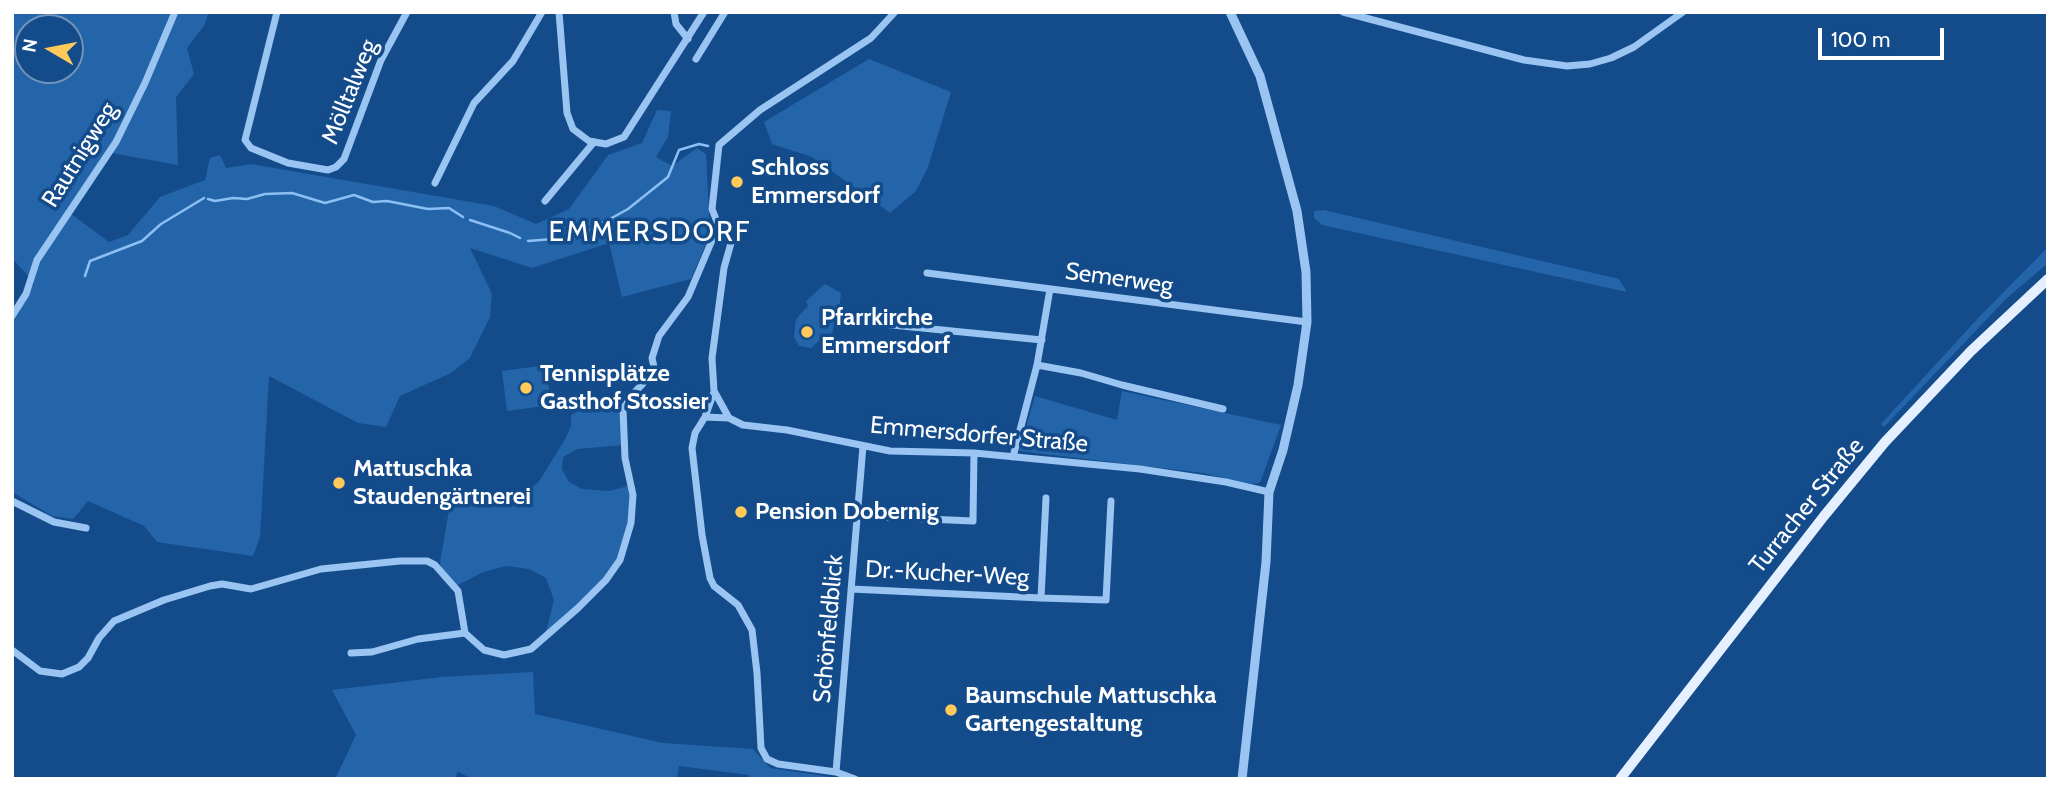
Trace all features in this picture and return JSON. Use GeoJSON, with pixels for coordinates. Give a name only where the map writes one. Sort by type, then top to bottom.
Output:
{"type":"FeatureCollection","features":[{"type":"Feature","properties":{"kind":"main road","name":"Turracher Straße"},"geometry":{"type":"LineString","coordinates":[[1620,779],[1824,516],[1885,442],[1972,351],[2048,279]]}},
{"type":"Feature","properties":{"kind":"street","name":"Rautnigweg"},"geometry":{"type":"LineString","coordinates":[[12,316],[26,294],[37,260],[116,142],[175,12]]}},
{"type":"Feature","properties":{"kind":"street","name":"Mölltalweg"},"geometry":{"type":"LineString","coordinates":[[277,12],[245,140],[251,148],[288,163],[328,170],[344,159],[381,60],[407,12]]}},
{"type":"Feature","properties":{"kind":"street"},"geometry":{"type":"LineString","coordinates":[[435,183],[474,103],[513,61],[542,12]]}},
{"type":"Feature","properties":{"kind":"street"},"geometry":{"type":"LineString","coordinates":[[559,12],[567,113],[573,129],[594,142],[606,144],[624,137],[704,12]]}},
{"type":"Feature","properties":{"kind":"street"},"geometry":{"type":"LineString","coordinates":[[674,12],[676,24],[688,39]]}},
{"type":"Feature","properties":{"kind":"street"},"geometry":{"type":"LineString","coordinates":[[696,59],[725,12]]}},
{"type":"Feature","properties":{"kind":"street"},"geometry":{"type":"LineString","coordinates":[[855,779],[836,772],[778,764],[767,759],[761,748],[752,630],[738,605],[714,586],[710,578],[692,448],[695,433],[705,417],[714,391],[712,358],[724,268],[731,243],[726,234],[721,232],[712,209],[719,145],[760,110],[871,38],[895,12]]}},
{"type":"Feature","properties":{"kind":"street"},"geometry":{"type":"LineString","coordinates":[[1230,12],[1260,76],[1297,211],[1306,272],[1307,322],[1298,385],[1283,450],[1269,492],[1266,562],[1242,779]]}},
{"type":"Feature","properties":{"kind":"street"},"geometry":{"type":"LineString","coordinates":[[1343,12],[1524,60],[1567,66],[1590,64],[1611,58],[1634,47],[1683,12]]}},
{"type":"Feature","properties":{"kind":"street"},"geometry":{"type":"LineString","coordinates":[[545,201],[594,142]]}},
{"type":"Feature","properties":{"kind":"street"},"geometry":{"type":"LineString","coordinates":[[12,650],[40,671],[62,674],[79,667],[88,658],[99,638],[114,621],[176,597],[209,586],[222,584],[251,589],[321,569],[400,561],[427,561],[435,565],[458,590],[465,633],[484,650],[504,655],[531,649],[606,580],[620,560],[631,523],[633,495],[625,458],[623,409],[651,375],[654,367],[652,358],[659,336],[682,305],[713,239],[721,232]]}},
{"type":"Feature","properties":{"kind":"street","name":"Semerweg"},"geometry":{"type":"LineString","coordinates":[[927,273],[1307,322]]}},
{"type":"Feature","properties":{"kind":"street"},"geometry":{"type":"LineString","coordinates":[[1013,457],[1037,365],[1050,289]]}},
{"type":"Feature","properties":{"kind":"street"},"geometry":{"type":"LineString","coordinates":[[872,323],[1042,340]]}},
{"type":"Feature","properties":{"kind":"street"},"geometry":{"type":"LineString","coordinates":[[1037,365],[1081,373],[1122,386],[1223,409]]}},
{"type":"Feature","properties":{"kind":"street"},"geometry":{"type":"LineString","coordinates":[[714,391],[729,418]]}},
{"type":"Feature","properties":{"kind":"street","name":"Emmersdorfer Straße"},"geometry":{"type":"LineString","coordinates":[[705,417],[729,418],[749,427],[787,430],[890,451],[974,453],[1177,474],[1269,492]]}},
{"type":"Feature","properties":{"kind":"street","name":"Schönfeldblick"},"geometry":{"type":"LineString","coordinates":[[836,772],[863,446]]}},
{"type":"Feature","properties":{"kind":"street"},"geometry":{"type":"LineString","coordinates":[[857,516],[973,521],[974,453]]}},
{"type":"Feature","properties":{"kind":"street","name":"Dr.-Kucher-Weg"},"geometry":{"type":"LineString","coordinates":[[1041,598],[1046,498]]}},
{"type":"Feature","properties":{"kind":"street"},"geometry":{"type":"LineString","coordinates":[[12,500],[54,522],[86,528]]}},
{"type":"Feature","properties":{"kind":"street","name":"Dr.-Kucher-Weg"},"geometry":{"type":"LineString","coordinates":[[851,589],[1106,600],[1111,502]]}},
{"type":"Feature","properties":{"kind":"street"},"geometry":{"type":"LineString","coordinates":[[351,653],[372,652],[418,639],[465,633]]}},
{"type":"Feature","properties":{"kind":"shaded area"},"geometry":{"type":"Polygon","coordinates":[[[12,12],[209,12],[204,26],[187,48],[194,74],[176,97],[178,165],[106,152],[66,210],[109,242],[128,235],[160,197],[205,180],[210,158],[220,155],[226,168],[251,164],[494,206],[536,224],[569,209],[608,155],[642,143],[657,110],[671,111],[668,137],[656,157],[672,166],[697,148],[706,154],[710,234],[691,279],[622,297],[609,243],[532,268],[470,248],[492,294],[490,317],[470,358],[451,373],[400,396],[386,427],[358,423],[269,376],[260,537],[253,556],[157,542],[144,526],[88,501],[73,519],[52,516],[12,492],[12,323],[34,283],[12,258],[12,12]]]}},
{"type":"Feature","properties":{"kind":"shaded area"},"geometry":{"type":"Polygon","coordinates":[[[869,59],[951,92],[928,167],[916,191],[890,213],[812,157],[772,144],[764,122],[869,59]]]}},
{"type":"Feature","properties":{"kind":"shaded area"},"geometry":{"type":"Polygon","coordinates":[[[1324,210],[1619,279],[1627,292],[1322,225],[1314,218],[1314,211],[1324,210]]]}},
{"type":"Feature","properties":{"kind":"shaded area"},"geometry":{"type":"Polygon","coordinates":[[[2048,247],[2048,263],[2006,299],[1884,427],[1881,424],[1980,316],[2048,247]]]}},
{"type":"Feature","properties":{"kind":"shaded area"},"geometry":{"type":"Polygon","coordinates":[[[825,284],[841,293],[839,312],[831,338],[821,339],[811,348],[799,346],[794,337],[796,319],[808,306],[806,301],[825,284]]]}},
{"type":"Feature","properties":{"kind":"shaded area","name":"Tennisplätze Gasthof Stossier"},"geometry":{"type":"Polygon","coordinates":[[[546,365],[551,405],[507,411],[502,371],[546,365]]]}},
{"type":"Feature","properties":{"kind":"shaded area"},"geometry":{"type":"Polygon","coordinates":[[[1122,391],[1281,425],[1261,480],[1251,484],[1203,473],[1019,451],[1035,396],[1117,420],[1122,391]]]}},
{"type":"Feature","properties":{"kind":"shaded area"},"geometry":{"type":"Polygon","coordinates":[[[633,394],[623,419],[625,445],[577,449],[563,457],[562,469],[569,482],[582,489],[610,491],[631,485],[629,531],[617,564],[601,584],[546,632],[554,600],[546,578],[529,569],[506,566],[483,572],[454,587],[442,572],[440,562],[451,499],[465,491],[511,499],[521,494],[538,483],[564,441],[571,426],[571,415],[599,400],[633,394]]]}},
{"type":"Feature","properties":{"kind":"shaded area"},"geometry":{"type":"Polygon","coordinates":[[[533,672],[535,714],[663,743],[753,749],[770,768],[844,779],[749,779],[749,775],[679,766],[677,779],[473,779],[458,772],[454,779],[335,779],[356,735],[332,690],[442,677],[533,672]]]}},
{"type":"Feature","properties":{"kind":"waterway"},"geometry":{"type":"LineString","coordinates":[[528,241],[577,237],[628,209],[668,177],[679,150],[699,144],[708,146]]}},
{"type":"Feature","properties":{"kind":"waterway"},"geometry":{"type":"LineString","coordinates":[[208,199],[247,199],[265,194],[292,193],[325,203],[354,195],[373,202],[387,201],[428,209],[449,208],[463,217]]}},
{"type":"Feature","properties":{"kind":"waterway"},"geometry":{"type":"LineString","coordinates":[[85,276],[90,261],[142,241],[161,224],[204,198]]}},
{"type":"Feature","properties":{"kind":"waterway"},"geometry":{"type":"LineString","coordinates":[[470,220],[520,238]]}},
{"type":"Feature","properties":{"kind":"place","name":"Schloss Emmersdorf"},"geometry":{"type":"Point","coordinates":[737,182]}},
{"type":"Feature","properties":{"kind":"place","name":"Pfarrkirche Emmersdorf"},"geometry":{"type":"Point","coordinates":[807,332]}},
{"type":"Feature","properties":{"kind":"place","name":"Tennisplätze Gasthof Stossier"},"geometry":{"type":"Point","coordinates":[526,388]}},
{"type":"Feature","properties":{"kind":"place","name":"Mattuschka Staudengärtnerei"},"geometry":{"type":"Point","coordinates":[339,483]}},
{"type":"Feature","properties":{"kind":"place","name":"Pension Dobernig"},"geometry":{"type":"Point","coordinates":[741,512]}},
{"type":"Feature","properties":{"kind":"place","name":"Baumschule Mattuschka Gartengestaltung"},"geometry":{"type":"Point","coordinates":[951,710]}},
{"type":"Feature","properties":{"kind":"district","name":"EMMERSDORF"},"geometry":{"type":"Point","coordinates":[650,233]}}]}
